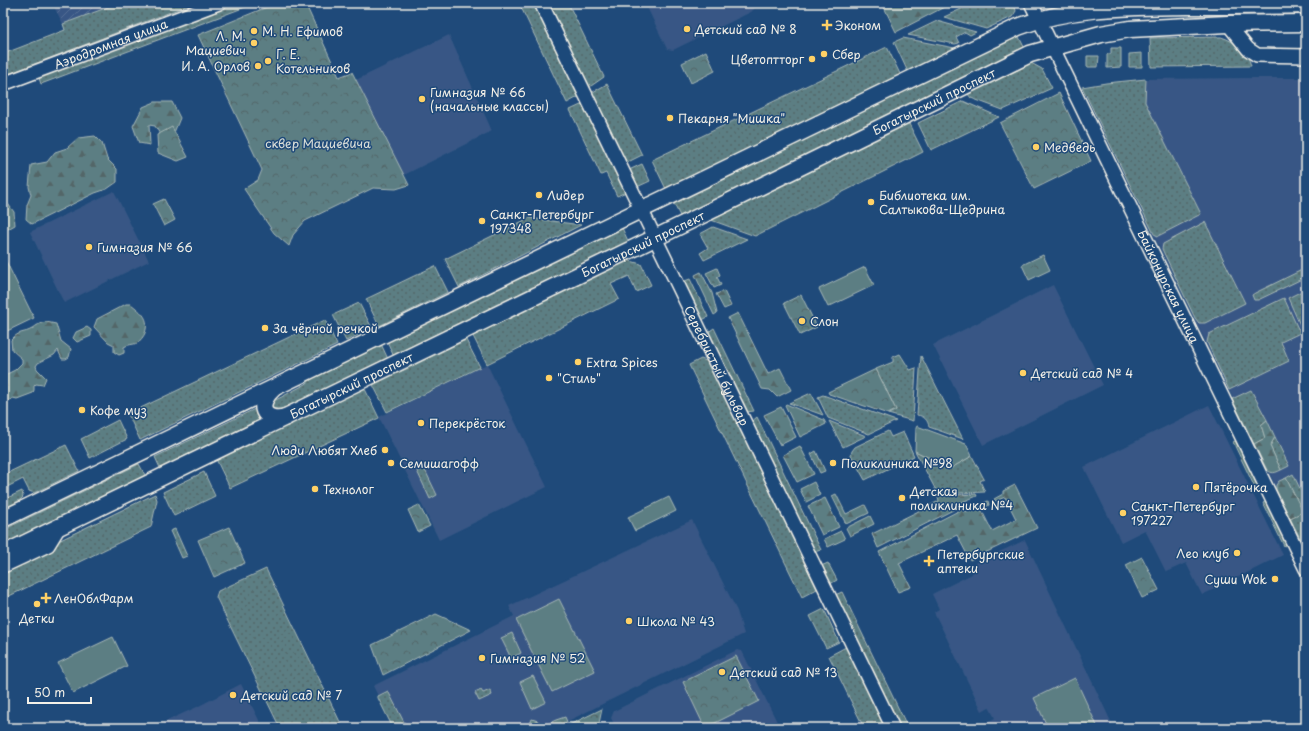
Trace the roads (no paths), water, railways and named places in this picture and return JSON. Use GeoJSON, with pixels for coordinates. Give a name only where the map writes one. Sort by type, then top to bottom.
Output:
{"type":"FeatureCollection","features":[{"type":"Feature","properties":{"kind":"main road"},"geometry":{"type":"LineString","coordinates":[[3,519],[998,37],[1039,19],[1096,9],[1126,6],[1306,5]]}},
{"type":"Feature","properties":{"kind":"main road","name":"Богатырский проспект"},"geometry":{"type":"LineString","coordinates":[[3,554],[1030,54],[1102,34],[1130,29],[1228,24],[1306,23]]}},
{"type":"Feature","properties":{"kind":"main road"},"geometry":{"type":"LineString","coordinates":[[274,388],[267,394],[263,401],[264,411],[270,417],[274,418],[289,416]]}},
{"type":"Feature","properties":{"kind":"street","name":"Аэродромная улица"},"geometry":{"type":"LineString","coordinates":[[3,84],[219,3]]}},
{"type":"Feature","properties":{"kind":"street","name":"Серебристый бульвар"},"geometry":{"type":"LineString","coordinates":[[541,3],[656,237],[892,728]]}},
{"type":"Feature","properties":{"kind":"street","name":"Байконурская улица"},"geometry":{"type":"LineString","coordinates":[[1031,3],[1306,569]]}},
{"type":"Feature","properties":{"kind":"street"},"geometry":{"type":"LineString","coordinates":[[1228,24],[1248,49],[1257,55],[1306,56]]}},
{"type":"Feature","properties":{"kind":"street"},"geometry":{"type":"LineString","coordinates":[[3,566],[48,544],[59,527]]}},
{"type":"Feature","properties":{"kind":"place","name":"Эконом"},"geometry":{"type":"Point","coordinates":[827,25]}},
{"type":"Feature","properties":{"kind":"place","name":"Детский сад № 8"},"geometry":{"type":"Point","coordinates":[687,29]}},
{"type":"Feature","properties":{"kind":"place","name":"М. Н. Ефимов"},"geometry":{"type":"Point","coordinates":[254,31]}},
{"type":"Feature","properties":{"kind":"place","name":"Л. М. Мациевич"},"geometry":{"type":"Point","coordinates":[254,43]}},
{"type":"Feature","properties":{"kind":"place","name":"Сбер"},"geometry":{"type":"Point","coordinates":[824,54]}},
{"type":"Feature","properties":{"kind":"place","name":"Цветоптторг"},"geometry":{"type":"Point","coordinates":[812,59]}},
{"type":"Feature","properties":{"kind":"place","name":"Г. Е. Котельников"},"geometry":{"type":"Point","coordinates":[268,61]}},
{"type":"Feature","properties":{"kind":"place","name":"И. А. Орлов"},"geometry":{"type":"Point","coordinates":[258,66]}},
{"type":"Feature","properties":{"kind":"place","name":"Гимназия № 66 (начальные классы)"},"geometry":{"type":"Point","coordinates":[422,99]}},
{"type":"Feature","properties":{"kind":"place","name":"Пекарня \"Мишка\""},"geometry":{"type":"Point","coordinates":[670,118]}},
{"type":"Feature","properties":{"kind":"place","name":"Медведь"},"geometry":{"type":"Point","coordinates":[1036,147]}},
{"type":"Feature","properties":{"kind":"place","name":"Лидер"},"geometry":{"type":"Point","coordinates":[539,195]}},
{"type":"Feature","properties":{"kind":"place","name":"Библиотека им. Салтыкова-Щедрина"},"geometry":{"type":"Point","coordinates":[871,202]}},
{"type":"Feature","properties":{"kind":"place","name":"Санкт-Петербург 197348"},"geometry":{"type":"Point","coordinates":[482,221]}},
{"type":"Feature","properties":{"kind":"place","name":"Гимназия № 66"},"geometry":{"type":"Point","coordinates":[89,247]}},
{"type":"Feature","properties":{"kind":"place","name":"Слон"},"geometry":{"type":"Point","coordinates":[802,321]}},
{"type":"Feature","properties":{"kind":"place","name":"За чёрной речкой"},"geometry":{"type":"Point","coordinates":[265,328]}},
{"type":"Feature","properties":{"kind":"place","name":"Extra Spices"},"geometry":{"type":"Point","coordinates":[578,362]}},
{"type":"Feature","properties":{"kind":"place","name":"Детский сад № 4"},"geometry":{"type":"Point","coordinates":[1023,373]}},
{"type":"Feature","properties":{"kind":"place","name":"\"Стиль\""},"geometry":{"type":"Point","coordinates":[549,378]}},
{"type":"Feature","properties":{"kind":"place","name":"Кофе муз"},"geometry":{"type":"Point","coordinates":[82,410]}},
{"type":"Feature","properties":{"kind":"place","name":"Перекрёсток"},"geometry":{"type":"Point","coordinates":[421,423]}},
{"type":"Feature","properties":{"kind":"place","name":"Люди Любят Хлеб"},"geometry":{"type":"Point","coordinates":[385,450]}},
{"type":"Feature","properties":{"kind":"place","name":"Семишагофф"},"geometry":{"type":"Point","coordinates":[391,463]}},
{"type":"Feature","properties":{"kind":"place","name":"Поликлиника №98"},"geometry":{"type":"Point","coordinates":[833,463]}},
{"type":"Feature","properties":{"kind":"place","name":"Пятёрочка"},"geometry":{"type":"Point","coordinates":[1196,487]}},
{"type":"Feature","properties":{"kind":"place","name":"Технолог"},"geometry":{"type":"Point","coordinates":[315,489]}},
{"type":"Feature","properties":{"kind":"place","name":"Детская поликлиника №4"},"geometry":{"type":"Point","coordinates":[902,498]}},
{"type":"Feature","properties":{"kind":"place","name":"Санкт-Петербург 197227"},"geometry":{"type":"Point","coordinates":[1123,513]}},
{"type":"Feature","properties":{"kind":"place","name":"Лео клуб"},"geometry":{"type":"Point","coordinates":[1237,553]}},
{"type":"Feature","properties":{"kind":"place","name":"Петербургские аптеки"},"geometry":{"type":"Point","coordinates":[929,561]}},
{"type":"Feature","properties":{"kind":"place","name":"Суши Wok"},"geometry":{"type":"Point","coordinates":[1275,579]}},
{"type":"Feature","properties":{"kind":"place","name":"ЛенОблФарм"},"geometry":{"type":"Point","coordinates":[46,598]}},
{"type":"Feature","properties":{"kind":"place","name":"Детки"},"geometry":{"type":"Point","coordinates":[37,604]}},
{"type":"Feature","properties":{"kind":"place","name":"Школа № 43"},"geometry":{"type":"Point","coordinates":[629,621]}},
{"type":"Feature","properties":{"kind":"place","name":"Гимназия № 52"},"geometry":{"type":"Point","coordinates":[482,658]}},
{"type":"Feature","properties":{"kind":"place","name":"Детский сад № 13"},"geometry":{"type":"Point","coordinates":[722,672]}},
{"type":"Feature","properties":{"kind":"place","name":"Детский сад № 7"},"geometry":{"type":"Point","coordinates":[233,695]}},
{"type":"Feature","properties":{"kind":"park label","name":"сквер Мациевича"},"geometry":{"type":"Point","coordinates":[318,143]}}]}
